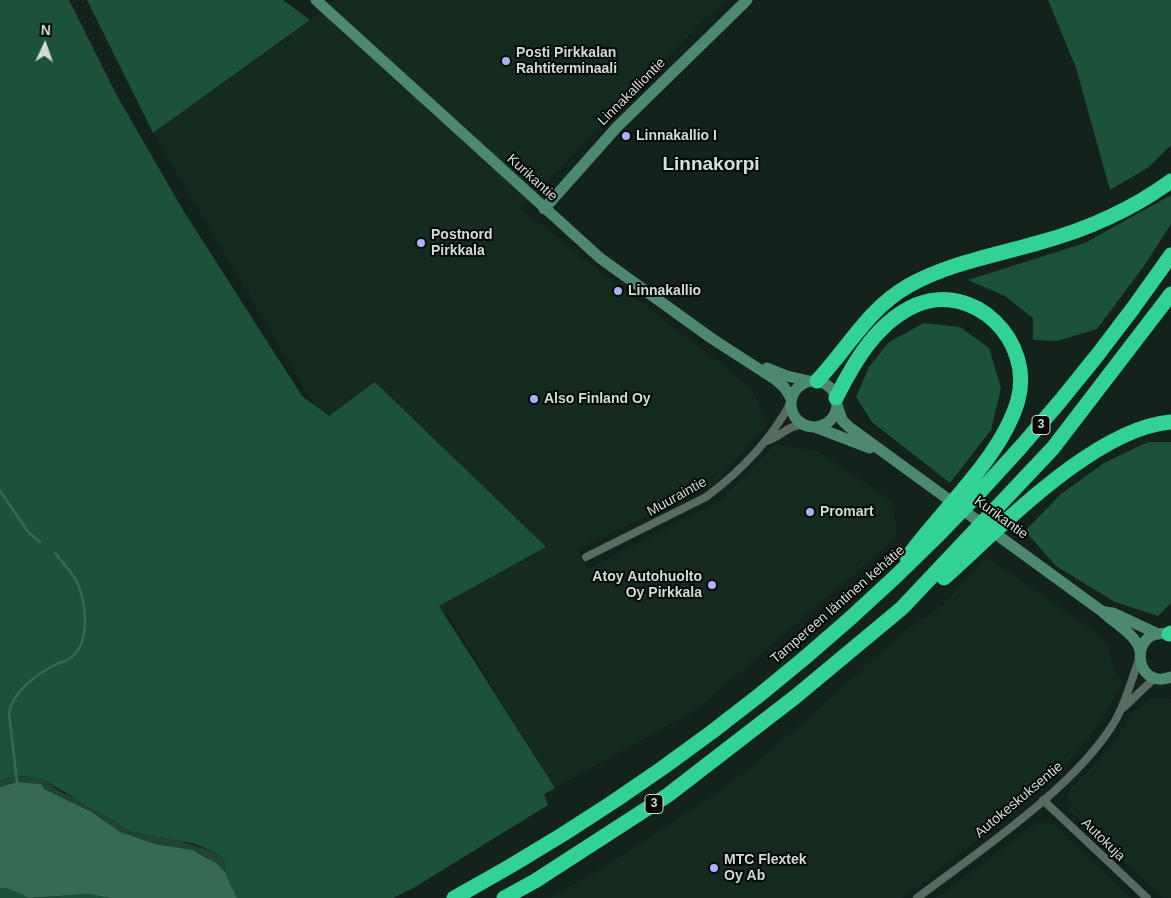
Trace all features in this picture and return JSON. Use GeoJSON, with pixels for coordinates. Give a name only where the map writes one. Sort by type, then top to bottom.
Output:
{"type":"FeatureCollection","features":[{"type":"Feature","properties":{"kind":"highway"},"geometry":{"type":"LineString","coordinates":[[813,381],[873,313],[908,286],[951,267],[1077,231],[1134,206],[1171,181]]}},
{"type":"Feature","properties":{"kind":"highway","name":"Tampereen läntinen kehätie"},"geometry":{"type":"LineString","coordinates":[[454,898],[507,869],[595,816],[654,776],[782,676],[892,580],[933,543],[1042,424],[1124,321],[1171,255]]}},
{"type":"Feature","properties":{"kind":"highway","name":"3"},"geometry":{"type":"LineString","coordinates":[[504,898],[535,881],[676,789],[795,698],[902,608],[1052,448],[1171,294]]}},
{"type":"Feature","properties":{"kind":"highway"},"geometry":{"type":"LineString","coordinates":[[836,402],[857,358],[895,317],[918,304],[941,300],[973,306],[984,312],[1001,326],[1014,345],[1019,367],[1020,386],[1014,412],[1007,426],[963,490],[921,538],[892,580]]}},
{"type":"Feature","properties":{"kind":"highway"},"geometry":{"type":"LineString","coordinates":[[902,608],[944,577],[1031,499],[1097,449],[1141,427],[1171,422]]}},
{"type":"Feature","properties":{"kind":"main road","name":"Kurikantie"},"geometry":{"type":"LineString","coordinates":[[316,0],[544,209],[629,281],[784,386],[791,400]]}},
{"type":"Feature","properties":{"kind":"main road","name":"Linnakalliontie"},"geometry":{"type":"LineString","coordinates":[[544,209],[617,127],[747,0]]}},
{"type":"Feature","properties":{"kind":"main road","name":"Kurikantie"},"geometry":{"type":"LineString","coordinates":[[744,359],[787,376],[813,381]]}},
{"type":"Feature","properties":{"kind":"main road"},"geometry":{"type":"LineString","coordinates":[[813,381],[830,388],[836,402],[833,416],[827,423],[810,426],[794,416],[791,400],[799,386],[813,381]]}},
{"type":"Feature","properties":{"kind":"main road","name":"Kurikantie"},"geometry":{"type":"LineString","coordinates":[[836,402],[842,420],[880,452],[1026,554],[1103,612],[1139,644],[1144,670],[1165,679]]}},
{"type":"Feature","properties":{"kind":"main road","name":"Kurikantie"},"geometry":{"type":"LineString","coordinates":[[810,426],[880,452]]}},
{"type":"Feature","properties":{"kind":"main road","name":"Kurikantie"},"geometry":{"type":"LineString","coordinates":[[1103,612],[1167,634]]}},
{"type":"Feature","properties":{"kind":"main road"},"geometry":{"type":"LineString","coordinates":[[1140,654],[1147,640],[1167,634]]}},
{"type":"Feature","properties":{"kind":"street","name":"Muuraintie"},"geometry":{"type":"LineString","coordinates":[[586,557],[706,497],[746,463],[767,441],[791,400]]}},
{"type":"Feature","properties":{"kind":"street","name":"Muuraintie"},"geometry":{"type":"LineString","coordinates":[[767,441],[777,437],[784,430],[797,425],[810,426]]}},
{"type":"Feature","properties":{"kind":"street","name":"Autokeskuksentie"},"geometry":{"type":"LineString","coordinates":[[917,898],[1044,800],[1090,756],[1110,729],[1122,708],[1140,654]]}},
{"type":"Feature","properties":{"kind":"street","name":"Autokeskuksentie"},"geometry":{"type":"LineString","coordinates":[[1122,708],[1132,701],[1142,687],[1165,679]]}},
{"type":"Feature","properties":{"kind":"street","name":"Autokuja"},"geometry":{"type":"LineString","coordinates":[[1044,800],[1147,898]]}},
{"type":"Feature","properties":{"kind":"shaded area"},"geometry":{"type":"Polygon","coordinates":[[[0,0],[69,0],[116,94],[183,210],[302,396],[329,416],[375,382],[546,547],[439,606],[555,788],[544,794],[548,805],[415,887],[393,898],[237,898],[225,872],[224,859],[215,852],[195,844],[131,831],[44,780],[25,776],[11,777],[0,781],[0,0]]]}},
{"type":"Feature","properties":{"kind":"shaded area"},"geometry":{"type":"Polygon","coordinates":[[[87,0],[283,0],[310,20],[153,133],[87,0]]]}},
{"type":"Feature","properties":{"kind":"shaded area"},"geometry":{"type":"Polygon","coordinates":[[[335,0],[727,0],[703,21],[520,209],[752,388],[767,426],[713,485],[578,549],[588,569],[720,501],[776,444],[819,452],[892,501],[897,537],[696,710],[555,788],[448,615],[445,616],[325,423],[153,133],[302,27],[335,0]]]}},
{"type":"Feature","properties":{"kind":"shaded area"},"geometry":{"type":"Polygon","coordinates":[[[1048,0],[1171,0],[1171,145],[1149,167],[1110,190],[1076,68],[1048,0]]]}},
{"type":"Feature","properties":{"kind":"shaded area"},"geometry":{"type":"Polygon","coordinates":[[[1171,195],[1171,224],[1144,266],[1097,329],[1057,341],[1033,340],[1033,318],[1005,296],[968,280],[1085,243],[1171,195]]]}},
{"type":"Feature","properties":{"kind":"shaded area"},"geometry":{"type":"Polygon","coordinates":[[[924,323],[960,327],[989,348],[1001,388],[991,430],[950,483],[872,422],[856,397],[869,367],[889,342],[924,323]]]}},
{"type":"Feature","properties":{"kind":"shaded area"},"geometry":{"type":"Polygon","coordinates":[[[1148,442],[1171,442],[1171,603],[1158,616],[1115,602],[1056,566],[1025,531],[1061,494],[1104,463],[1148,442]]]}},
{"type":"Feature","properties":{"kind":"shaded area"},"geometry":{"type":"Polygon","coordinates":[[[986,557],[1092,629],[1108,644],[1115,672],[1122,683],[1099,725],[1076,753],[1026,803],[903,898],[550,898],[606,866],[729,785],[804,722],[902,633],[941,607],[986,557]]]}},
{"type":"Feature","properties":{"kind":"shaded area"},"geometry":{"type":"Polygon","coordinates":[[[1152,698],[1171,699],[1171,898],[1163,898],[1069,810],[1068,792],[1116,741],[1131,713],[1152,698]]]}},
{"type":"Feature","properties":{"kind":"shaded area"},"geometry":{"type":"Polygon","coordinates":[[[25,776],[44,780],[59,791],[90,805],[111,820],[215,852],[224,859],[225,872],[213,862],[187,850],[147,842],[120,832],[92,812],[43,789],[41,784],[17,782],[0,787],[0,781],[11,777],[25,776]]]}},
{"type":"Feature","properties":{"kind":"shaded area"},"geometry":{"type":"Polygon","coordinates":[[[17,782],[41,784],[44,789],[92,812],[120,832],[155,844],[192,850],[216,863],[225,872],[237,898],[110,898],[88,894],[29,898],[7,888],[0,888],[0,787],[17,782]]]}},
{"type":"Feature","properties":{"kind":"shaded area"},"geometry":{"type":"Polygon","coordinates":[[[1036,823],[1054,824],[1131,898],[936,898],[1036,823]]]}},
{"type":"Feature","properties":{"kind":"shaded area"},"geometry":{"type":"Polygon","coordinates":[[[0,888],[7,888],[29,898],[0,898],[0,888]]]}},
{"type":"Feature","properties":{"kind":"shaded area"},"geometry":{"type":"Polygon","coordinates":[[[88,894],[110,898],[34,898],[88,894]]]}},
{"type":"Feature","properties":{"kind":"waterway"},"geometry":{"type":"LineString","coordinates":[[0,491],[29,533],[40,542]]}},
{"type":"Feature","properties":{"kind":"waterway"},"geometry":{"type":"LineString","coordinates":[[17,782],[9,713],[11,705],[26,684],[41,673],[67,660],[76,652],[84,632],[85,620],[82,596],[72,574],[55,553]]}},
{"type":"Feature","properties":{"kind":"place","name":"Posti Pirkkalan Rahtiterminaali"},"geometry":{"type":"Point","coordinates":[506,61]}},
{"type":"Feature","properties":{"kind":"place","name":"Linnakallio I"},"geometry":{"type":"Point","coordinates":[626,136]}},
{"type":"Feature","properties":{"kind":"place","name":"Postnord Pirkkala"},"geometry":{"type":"Point","coordinates":[421,243]}},
{"type":"Feature","properties":{"kind":"place","name":"Linnakallio"},"geometry":{"type":"Point","coordinates":[618,291]}},
{"type":"Feature","properties":{"kind":"place","name":"Also Finland Oy"},"geometry":{"type":"Point","coordinates":[534,399]}},
{"type":"Feature","properties":{"kind":"place","name":"Promart"},"geometry":{"type":"Point","coordinates":[810,512]}},
{"type":"Feature","properties":{"kind":"place","name":"Atoy Autohuolto Oy Pirkkala"},"geometry":{"type":"Point","coordinates":[712,585]}},
{"type":"Feature","properties":{"kind":"place","name":"MTC Flextek Oy Ab"},"geometry":{"type":"Point","coordinates":[714,868]}},
{"type":"Feature","properties":{"kind":"district","name":"Linnakorpi"},"geometry":{"type":"Point","coordinates":[711,165]}}]}
